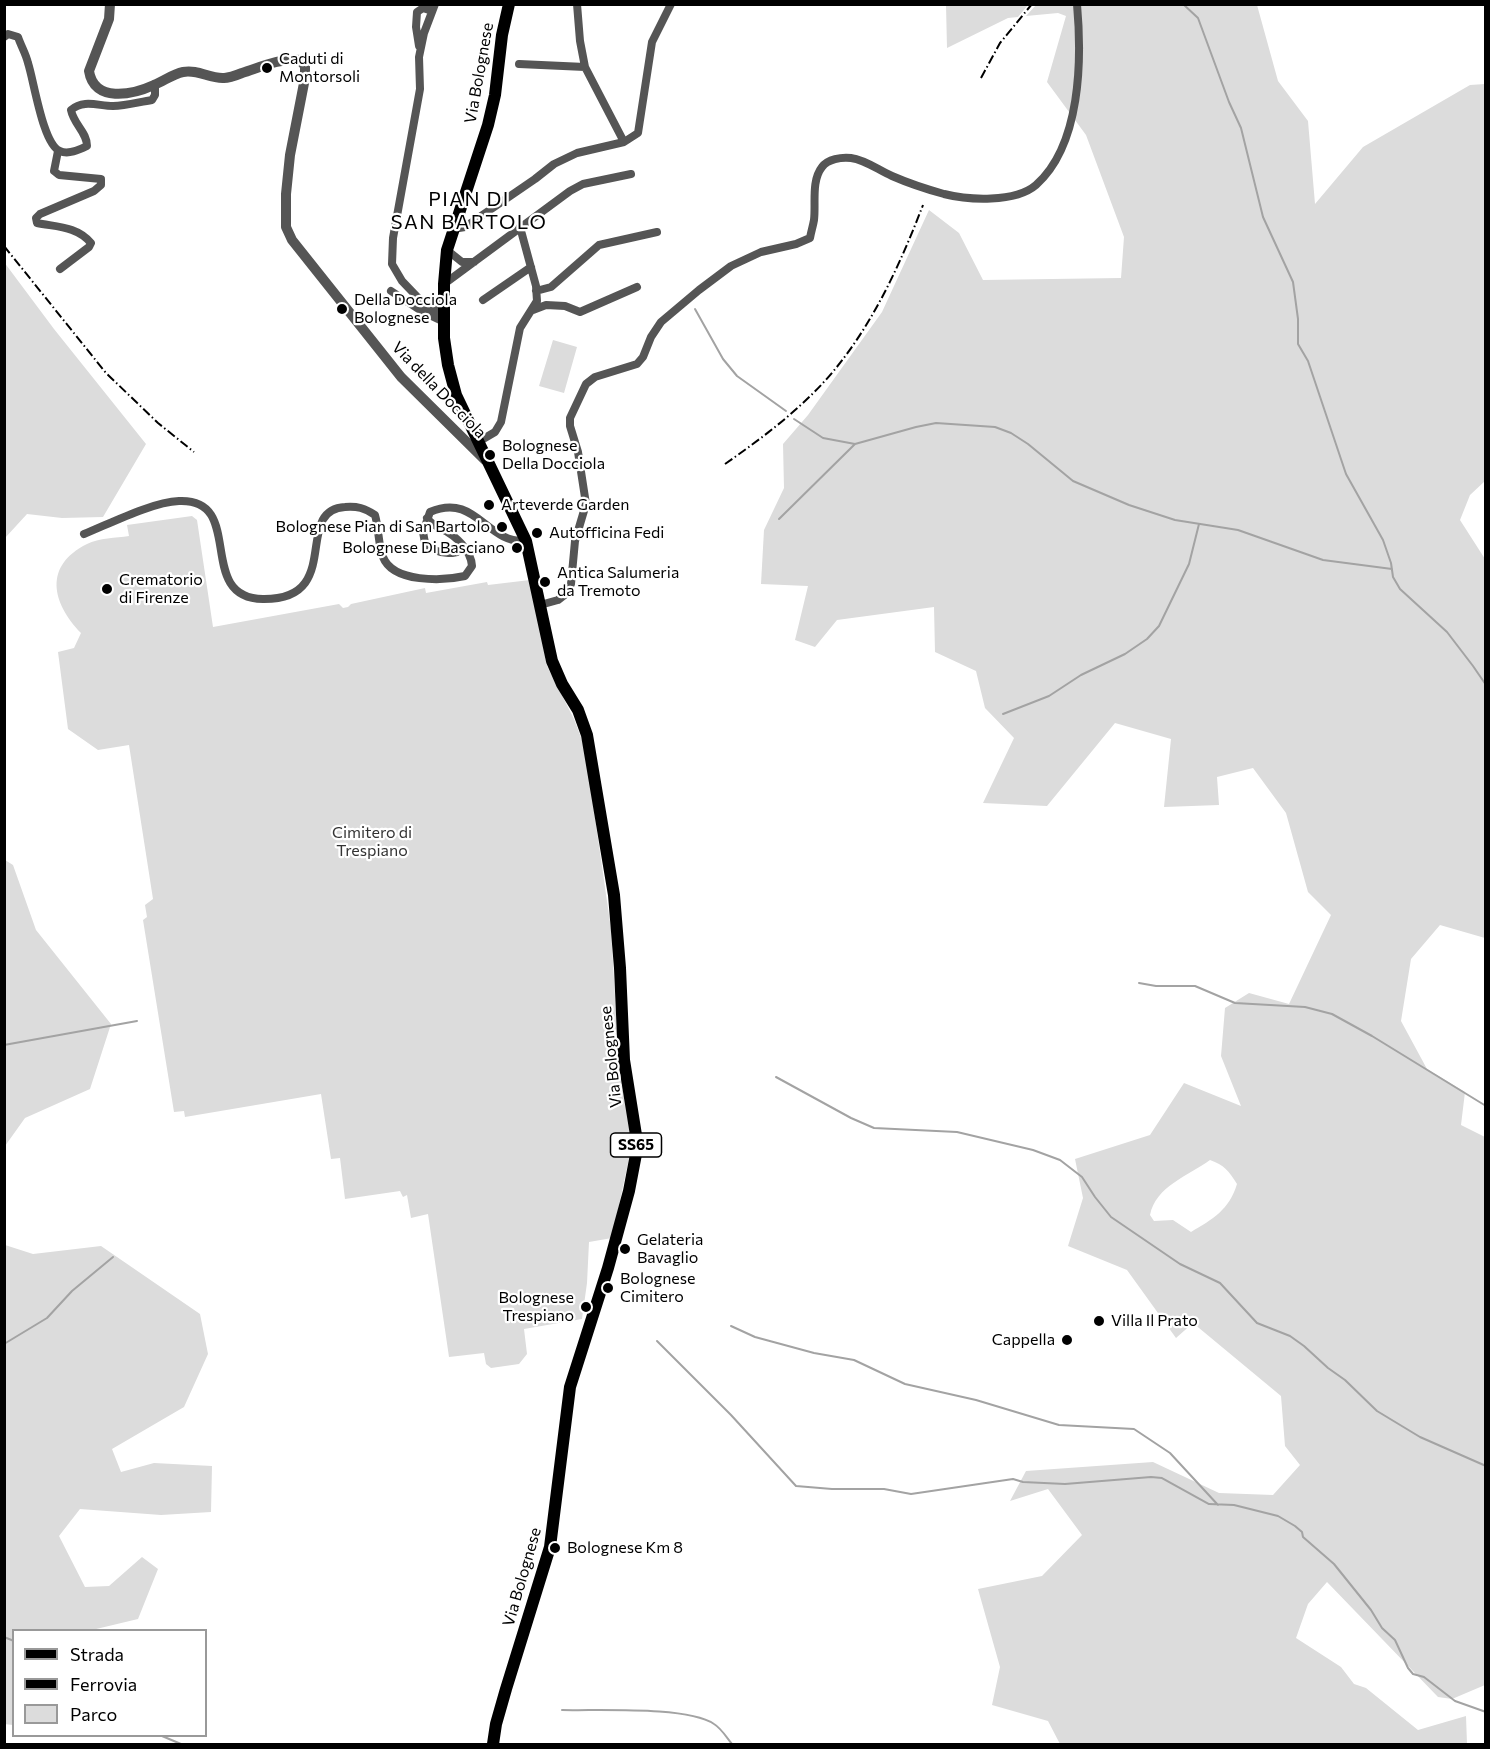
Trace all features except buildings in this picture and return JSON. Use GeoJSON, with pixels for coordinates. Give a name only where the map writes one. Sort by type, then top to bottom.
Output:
{"type":"FeatureCollection","features":[{"type":"Feature","properties":{"kind":"main road","name":"Via Bolognese"},"geometry":{"type":"LineString","coordinates":[[493,1744],[503,1698],[550,1547],[570,1387],[608,1268],[629,1191],[636,1149],[636,1135],[624,1060],[615,905],[587,735],[578,710],[562,684],[552,661],[526,541],[478,442],[453,385],[448,365],[444,318],[447,250],[488,125],[509,4]]}},
{"type":"Feature","properties":{"kind":"street","name":"Via della Docciola"},"geometry":{"type":"LineString","coordinates":[[110,4],[109,19],[89,71],[90,80],[98,89],[107,94],[121,94],[155,85],[179,73],[190,71],[224,79],[288,59],[300,60],[305,66],[306,78],[290,155],[286,194],[286,227],[292,240],[401,376],[488,462]]}},
{"type":"Feature","properties":{"kind":"street"},"geometry":{"type":"LineString","coordinates":[[577,4],[585,67],[624,142]]}},
{"type":"Feature","properties":{"kind":"street"},"geometry":{"type":"LineString","coordinates":[[453,229],[465,227],[554,164],[577,153],[624,142],[638,133],[652,42],[671,4]]}},
{"type":"Feature","properties":{"kind":"street"},"geometry":{"type":"LineString","coordinates":[[540,605],[558,600],[567,593],[573,573],[575,541],[586,504],[570,418],[586,384],[595,376],[637,364],[644,357],[651,337],[661,322],[731,266],[762,252],[796,244],[810,238],[814,222],[816,180],[822,166],[836,158],[852,158],[891,176],[959,197],[984,199],[1011,196],[1035,185],[1059,152],[1076,105],[1080,36],[1077,4]]}},
{"type":"Feature","properties":{"kind":"street"},"geometry":{"type":"LineString","coordinates":[[420,50],[433,8],[423,8],[417,12],[420,89],[393,238],[392,264],[402,281],[425,305],[444,318]]}},
{"type":"Feature","properties":{"kind":"street"},"geometry":{"type":"LineString","coordinates":[[4,37],[8,34],[18,37],[28,63],[51,144],[58,151],[67,153],[87,146],[87,137],[72,117],[71,110],[76,105],[87,103],[114,106],[152,100],[155,95],[155,85]]}},
{"type":"Feature","properties":{"kind":"street"},"geometry":{"type":"LineString","coordinates":[[519,64],[585,67]]}},
{"type":"Feature","properties":{"kind":"street"},"geometry":{"type":"LineString","coordinates":[[58,151],[54,171],[59,175],[101,179],[101,185],[94,191],[40,214],[36,218],[37,223],[55,224],[71,229],[86,237],[91,243],[88,248],[60,269]]}},
{"type":"Feature","properties":{"kind":"street"},"geometry":{"type":"LineString","coordinates":[[444,284],[570,190],[583,184],[631,174]]}},
{"type":"Feature","properties":{"kind":"street"},"geometry":{"type":"LineString","coordinates":[[478,442],[495,432],[501,422],[520,328],[537,301],[520,227]]}},
{"type":"Feature","properties":{"kind":"street"},"geometry":{"type":"LineString","coordinates":[[536,291],[551,287],[599,245],[657,232]]}},
{"type":"Feature","properties":{"kind":"street"},"geometry":{"type":"LineString","coordinates":[[447,250],[462,262],[474,262]]}},
{"type":"Feature","properties":{"kind":"street"},"geometry":{"type":"LineString","coordinates":[[483,300],[531,267]]}},
{"type":"Feature","properties":{"kind":"street"},"geometry":{"type":"LineString","coordinates":[[533,310],[546,305],[565,306],[580,312],[637,287]]}},
{"type":"Feature","properties":{"kind":"street"},"geometry":{"type":"LineString","coordinates":[[391,291],[423,312],[444,318]]}},
{"type":"Feature","properties":{"kind":"street"},"geometry":{"type":"LineString","coordinates":[[84,534],[168,502],[192,502],[208,511],[215,524],[228,581],[235,592],[246,597],[261,599],[280,598],[296,592],[307,582],[313,565],[318,532],[324,516],[331,509],[338,507],[353,506],[366,509],[375,515],[383,558],[395,572],[408,577],[454,579],[465,576],[472,566],[471,560],[460,543],[442,529],[434,526],[427,518]]}},
{"type":"Feature","properties":{"kind":"street"},"geometry":{"type":"LineString","coordinates":[[460,543],[457,552],[447,554],[429,548],[425,543],[423,532],[430,512],[453,506],[464,509],[500,534],[526,541]]}},
{"type":"Feature","properties":{"kind":"green space"},"geometry":{"type":"Polygon","coordinates":[[[946,4],[1028,5],[1018,17],[1008,18],[947,48],[946,4]]]}},
{"type":"Feature","properties":{"kind":"green space"},"geometry":{"type":"Polygon","coordinates":[[[1036,5],[1257,5],[1278,81],[1308,121],[1315,204],[1363,147],[1470,85],[1485,84],[1485,481],[1470,495],[1460,520],[1485,559],[1485,938],[1440,925],[1411,959],[1401,1021],[1427,1069],[1465,1092],[1461,1125],[1485,1137],[1485,1685],[1452,1699],[1438,1697],[1327,1582],[1308,1604],[1296,1638],[1341,1667],[1354,1684],[1366,1688],[1418,1730],[1466,1716],[1467,1744],[1060,1744],[1048,1721],[992,1705],[1000,1667],[978,1589],[1042,1576],[1082,1535],[1048,1489],[1010,1501],[1026,1471],[1153,1462],[1219,1493],[1273,1495],[1300,1465],[1285,1446],[1281,1396],[1193,1323],[1176,1338],[1127,1270],[1068,1246],[1083,1198],[1075,1159],[1150,1135],[1184,1083],[1241,1106],[1221,1056],[1225,1008],[1249,993],[1289,1004],[1331,915],[1308,892],[1286,813],[1253,768],[1217,777],[1219,805],[1164,807],[1171,739],[1115,723],[1047,806],[983,803],[1014,738],[985,708],[976,671],[935,652],[934,607],[837,620],[815,647],[795,640],[808,586],[761,584],[764,530],[784,488],[783,444],[808,415],[882,312],[929,210],[959,233],[983,280],[1121,278],[1124,237],[1086,135],[1047,82],[1066,16],[1058,13],[1026,16],[1036,5]],[[1210,1160],[1174,1183],[1159,1196],[1150,1215],[1154,1221],[1173,1220],[1191,1232],[1225,1207],[1237,1184],[1226,1169],[1210,1160]]]}},
{"type":"Feature","properties":{"kind":"green space"},"geometry":{"type":"Polygon","coordinates":[[[4,262],[146,444],[103,517],[62,518],[27,514],[5,538],[4,262]]]}},
{"type":"Feature","properties":{"kind":"green space"},"geometry":{"type":"Polygon","coordinates":[[[553,340],[577,347],[564,393],[539,386],[553,340]]]}},
{"type":"Feature","properties":{"kind":"green space","name":"Cimitero di Trespiano"},"geometry":{"type":"Polygon","coordinates":[[[192,516],[197,520],[213,627],[339,604],[343,608],[351,604],[425,588],[426,593],[487,582],[488,585],[530,580],[547,666],[574,719],[582,740],[588,769],[611,929],[618,1046],[632,1132],[631,1149],[612,1238],[589,1242],[582,1319],[524,1329],[527,1354],[519,1364],[491,1368],[486,1364],[484,1353],[449,1357],[428,1214],[411,1218],[407,1195],[403,1197],[400,1191],[345,1199],[340,1158],[331,1159],[321,1094],[185,1117],[184,1111],[174,1112],[143,920],[147,917],[145,905],[153,899],[129,745],[98,750],[68,729],[58,652],[74,648],[81,633],[64,610],[57,586],[58,574],[63,563],[87,544],[102,539],[129,536],[127,525],[192,516]]]}},
{"type":"Feature","properties":{"kind":"green space"},"geometry":{"type":"Polygon","coordinates":[[[5,860],[13,865],[36,930],[111,1024],[90,1089],[25,1118],[5,1146],[5,860]]]}},
{"type":"Feature","properties":{"kind":"green space"},"geometry":{"type":"Polygon","coordinates":[[[5,1245],[33,1254],[101,1246],[200,1314],[208,1354],[184,1407],[112,1449],[121,1472],[154,1463],[212,1466],[211,1512],[161,1515],[80,1509],[59,1536],[85,1587],[109,1586],[142,1557],[158,1569],[138,1619],[96,1629],[12,1629],[12,1725],[4,1724],[5,1245]]]}},
{"type":"Feature","properties":{"kind":"waterway"},"geometry":{"type":"LineString","coordinates":[[1183,4],[1198,18],[1241,128],[1263,217],[1293,282],[1298,319],[1298,344],[1308,361],[1346,474],[1383,540],[1393,577],[1400,589],[1447,632],[1486,685]]}},
{"type":"Feature","properties":{"kind":"waterway"},"geometry":{"type":"LineString","coordinates":[[695,309],[723,359],[737,376],[786,411]]}},
{"type":"Feature","properties":{"kind":"waterway"},"geometry":{"type":"LineString","coordinates":[[794,419],[823,438],[855,444],[936,423],[995,427],[1011,433],[1028,444],[1073,481],[1129,505],[1175,520],[1238,530],[1323,560],[1392,569]]}},
{"type":"Feature","properties":{"kind":"waterway"},"geometry":{"type":"LineString","coordinates":[[779,519],[855,444]]}},
{"type":"Feature","properties":{"kind":"waterway"},"geometry":{"type":"LineString","coordinates":[[1003,714],[1049,696],[1081,675],[1125,654],[1147,639],[1159,626],[1189,564],[1199,524]]}},
{"type":"Feature","properties":{"kind":"waterway"},"geometry":{"type":"LineString","coordinates":[[1139,983],[1156,986],[1195,986],[1235,1003],[1305,1007],[1332,1014],[1486,1106]]}},
{"type":"Feature","properties":{"kind":"waterway"},"geometry":{"type":"LineString","coordinates":[[4,1045],[137,1021]]}},
{"type":"Feature","properties":{"kind":"waterway"},"geometry":{"type":"LineString","coordinates":[[776,1077],[874,1128],[957,1132],[1033,1150],[1060,1160],[1082,1177],[1111,1217],[1180,1264],[1220,1283],[1257,1323],[1290,1336],[1304,1346],[1345,1380],[1377,1411],[1420,1437],[1486,1466]]}},
{"type":"Feature","properties":{"kind":"waterway"},"geometry":{"type":"LineString","coordinates":[[4,1344],[47,1318],[72,1291],[113,1257]]}},
{"type":"Feature","properties":{"kind":"waterway"},"geometry":{"type":"LineString","coordinates":[[731,1326],[755,1337],[814,1353],[854,1360],[905,1384],[976,1400],[1059,1425],[1134,1429],[1170,1453],[1218,1505]]}},
{"type":"Feature","properties":{"kind":"waterway"},"geometry":{"type":"LineString","coordinates":[[657,1341],[731,1415],[796,1486],[884,1489],[911,1494],[1013,1479],[1023,1482],[1065,1484],[1151,1477],[1162,1478],[1209,1504],[1234,1505],[1278,1516],[1295,1526],[1302,1532],[1303,1537],[1334,1564],[1371,1610],[1382,1628],[1395,1640],[1413,1674],[1424,1677],[1455,1701],[1486,1712]]}},
{"type":"Feature","properties":{"kind":"waterway"},"geometry":{"type":"LineString","coordinates":[[4,1637],[12,1640]]}},
{"type":"Feature","properties":{"kind":"waterway"},"geometry":{"type":"LineString","coordinates":[[562,1710],[684,1714],[714,1724],[732,1744]]}},
{"type":"Feature","properties":{"kind":"waterway"},"geometry":{"type":"LineString","coordinates":[[164,1737],[181,1744]]}},
{"type":"Feature","properties":{"kind":"railway"},"geometry":{"type":"LineString","coordinates":[[981,78],[1000,43],[1032,4]]}},
{"type":"Feature","properties":{"kind":"railway"},"geometry":{"type":"LineString","coordinates":[[725,464],[784,420],[824,382],[850,350],[886,290],[923,205]]}},
{"type":"Feature","properties":{"kind":"railway"},"geometry":{"type":"LineString","coordinates":[[4,246],[106,373],[158,423],[194,452]]}},
{"type":"Feature","properties":{"kind":"place","name":"Caduti di Montorsoli"},"geometry":{"type":"Point","coordinates":[267,68]}},
{"type":"Feature","properties":{"kind":"place","name":"Della Docciola Bolognese"},"geometry":{"type":"Point","coordinates":[342,309]}},
{"type":"Feature","properties":{"kind":"place","name":"Bolognese Della Docciola"},"geometry":{"type":"Point","coordinates":[490,455]}},
{"type":"Feature","properties":{"kind":"place","name":"Arteverde Garden"},"geometry":{"type":"Point","coordinates":[489,505]}},
{"type":"Feature","properties":{"kind":"place","name":"Bolognese Pian di San Bartolo"},"geometry":{"type":"Point","coordinates":[502,527]}},
{"type":"Feature","properties":{"kind":"place","name":"Autofficina Fedi"},"geometry":{"type":"Point","coordinates":[537,533]}},
{"type":"Feature","properties":{"kind":"place","name":"Bolognese Di Basciano"},"geometry":{"type":"Point","coordinates":[517,548]}},
{"type":"Feature","properties":{"kind":"place","name":"Antica Salumeria da Tremoto"},"geometry":{"type":"Point","coordinates":[545,582]}},
{"type":"Feature","properties":{"kind":"place","name":"Crematorio di Firenze"},"geometry":{"type":"Point","coordinates":[107,589]}},
{"type":"Feature","properties":{"kind":"place","name":"Gelateria Bavaglio"},"geometry":{"type":"Point","coordinates":[625,1249]}},
{"type":"Feature","properties":{"kind":"place","name":"Bolognese Cimitero"},"geometry":{"type":"Point","coordinates":[608,1288]}},
{"type":"Feature","properties":{"kind":"place","name":"Bolognese Trespiano"},"geometry":{"type":"Point","coordinates":[586,1307]}},
{"type":"Feature","properties":{"kind":"place","name":"Villa Il Prato"},"geometry":{"type":"Point","coordinates":[1099,1321]}},
{"type":"Feature","properties":{"kind":"place","name":"Cappella"},"geometry":{"type":"Point","coordinates":[1067,1340]}},
{"type":"Feature","properties":{"kind":"place","name":"Bolognese Km 8"},"geometry":{"type":"Point","coordinates":[555,1548]}},
{"type":"Feature","properties":{"kind":"district","name":"PIAN DI SAN BARTOLO"},"geometry":{"type":"Point","coordinates":[469,210]}}]}
